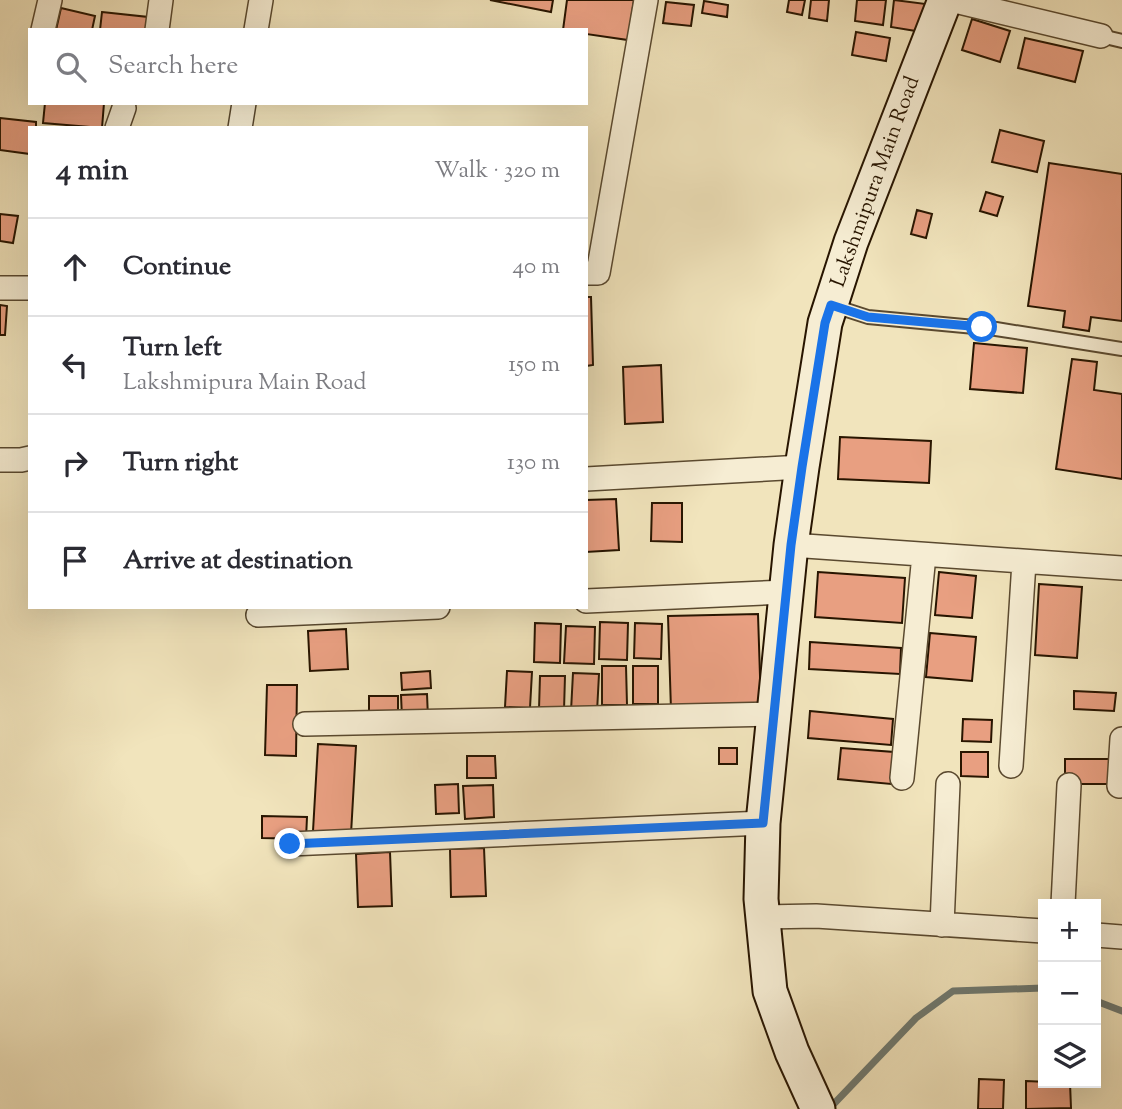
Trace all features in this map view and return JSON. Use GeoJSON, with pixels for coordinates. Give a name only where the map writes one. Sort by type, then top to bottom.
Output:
{"type":"FeatureCollection","features":[{"type":"Feature","properties":{"kind":"main road","name":"Lakshmipura Main Road"},"geometry":{"type":"LineString","coordinates":[[818,1109],[792,1052],[770,991],[761,899],[763,823],[791,545],[825,323],[851,242],[945,0]]}},
{"type":"Feature","properties":{"kind":"street"},"geometry":{"type":"LineString","coordinates":[[43,28],[50,0]]}},
{"type":"Feature","properties":{"kind":"street"},"geometry":{"type":"LineString","coordinates":[[157,28],[161,0]]}},
{"type":"Feature","properties":{"kind":"street"},"geometry":{"type":"LineString","coordinates":[[256,28],[261,0]]}},
{"type":"Feature","properties":{"kind":"street"},"geometry":{"type":"LineString","coordinates":[[588,273],[598,273],[646,0]]}},
{"type":"Feature","properties":{"kind":"street"},"geometry":{"type":"LineString","coordinates":[[951,0],[1112,38]]}},
{"type":"Feature","properties":{"kind":"street"},"geometry":{"type":"LineString","coordinates":[[240,126],[244,105]]}},
{"type":"Feature","properties":{"kind":"street"},"geometry":{"type":"LineString","coordinates":[[0,288],[28,288]]}},
{"type":"Feature","properties":{"kind":"street"},"geometry":{"type":"LineString","coordinates":[[0,460],[28,458]]}},
{"type":"Feature","properties":{"kind":"street"},"geometry":{"type":"LineString","coordinates":[[588,479],[802,467]]}},
{"type":"Feature","properties":{"kind":"street"},"geometry":{"type":"LineString","coordinates":[[791,545],[1122,568]]}},
{"type":"Feature","properties":{"kind":"street"},"geometry":{"type":"LineString","coordinates":[[902,778],[923,555]]}},
{"type":"Feature","properties":{"kind":"street"},"geometry":{"type":"LineString","coordinates":[[1011,766],[1024,562]]}},
{"type":"Feature","properties":{"kind":"street"},"geometry":{"type":"LineString","coordinates":[[588,601],[786,592]]}},
{"type":"Feature","properties":{"kind":"street"},"geometry":{"type":"LineString","coordinates":[[258,615],[393,609]]}},
{"type":"Feature","properties":{"kind":"street"},"geometry":{"type":"LineString","coordinates":[[305,724],[774,714]]}},
{"type":"Feature","properties":{"kind":"street"},"geometry":{"type":"LineString","coordinates":[[1119,786],[1122,739]]}},
{"type":"Feature","properties":{"kind":"street"},"geometry":{"type":"LineString","coordinates":[[942,925],[948,784]]}},
{"type":"Feature","properties":{"kind":"street"},"geometry":{"type":"LineString","coordinates":[[1063,899],[1069,785]]}},
{"type":"Feature","properties":{"kind":"street"},"geometry":{"type":"LineString","coordinates":[[290,844],[763,823]]}},
{"type":"Feature","properties":{"kind":"street"},"geometry":{"type":"LineString","coordinates":[[763,917],[816,916],[1038,931]]}},
{"type":"Feature","properties":{"kind":"street"},"geometry":{"type":"LineString","coordinates":[[1101,935],[1122,937]]}},
{"type":"Feature","properties":{"kind":"lane"},"geometry":{"type":"LineString","coordinates":[[831,305],[868,317],[996,329],[1122,349]]}},
{"type":"Feature","properties":{"kind":"building"},"geometry":{"type":"Polygon","coordinates":[[[490,0],[553,0],[551,12],[490,0]]]}},
{"type":"Feature","properties":{"kind":"building"},"geometry":{"type":"Polygon","coordinates":[[[567,0],[634,0],[628,40],[588,34],[588,28],[563,28],[567,0]]]}},
{"type":"Feature","properties":{"kind":"building"},"geometry":{"type":"Polygon","coordinates":[[[789,0],[805,0],[802,15],[787,12],[789,0]]]}},
{"type":"Feature","properties":{"kind":"building"},"geometry":{"type":"Polygon","coordinates":[[[811,0],[829,0],[827,21],[809,18],[811,0]]]}},
{"type":"Feature","properties":{"kind":"building"},"geometry":{"type":"Polygon","coordinates":[[[857,0],[886,0],[883,25],[855,21],[857,0]]]}},
{"type":"Feature","properties":{"kind":"building"},"geometry":{"type":"Polygon","coordinates":[[[894,0],[926,4],[922,32],[891,27],[894,0]]]}},
{"type":"Feature","properties":{"kind":"building"},"geometry":{"type":"Polygon","coordinates":[[[704,1],[728,5],[727,17],[702,13],[704,1]]]}},
{"type":"Feature","properties":{"kind":"building"},"geometry":{"type":"Polygon","coordinates":[[[666,2],[694,5],[691,26],[663,23],[666,2]]]}},
{"type":"Feature","properties":{"kind":"building"},"geometry":{"type":"Polygon","coordinates":[[[61,8],[95,16],[92,28],[56,28],[61,8]]]}},
{"type":"Feature","properties":{"kind":"building"},"geometry":{"type":"Polygon","coordinates":[[[102,12],[148,17],[146,28],[100,28],[102,12]]]}},
{"type":"Feature","properties":{"kind":"building"},"geometry":{"type":"Polygon","coordinates":[[[972,19],[1010,31],[1000,62],[962,50],[972,19]]]}},
{"type":"Feature","properties":{"kind":"building"},"geometry":{"type":"Polygon","coordinates":[[[856,32],[890,38],[886,61],[852,55],[856,32]]]}},
{"type":"Feature","properties":{"kind":"building"},"geometry":{"type":"Polygon","coordinates":[[[1025,38],[1083,51],[1075,82],[1018,68],[1025,38]]]}},
{"type":"Feature","properties":{"kind":"building"},"geometry":{"type":"Polygon","coordinates":[[[45,105],[104,105],[102,126],[43,123],[45,105]]]}},
{"type":"Feature","properties":{"kind":"building"},"geometry":{"type":"Polygon","coordinates":[[[0,118],[36,122],[36,126],[28,126],[28,154],[0,150],[0,118]]]}},
{"type":"Feature","properties":{"kind":"building"},"geometry":{"type":"Polygon","coordinates":[[[1000,130],[1044,141],[1037,172],[992,162],[1000,130]]]}},
{"type":"Feature","properties":{"kind":"building"},"geometry":{"type":"Polygon","coordinates":[[[1049,163],[1122,174],[1122,321],[1091,317],[1089,331],[1063,327],[1065,311],[1028,306],[1049,163]]]}},
{"type":"Feature","properties":{"kind":"building"},"geometry":{"type":"Polygon","coordinates":[[[986,192],[1003,197],[997,216],[980,211],[986,192]]]}},
{"type":"Feature","properties":{"kind":"building"},"geometry":{"type":"Polygon","coordinates":[[[917,210],[932,214],[926,238],[911,234],[917,210]]]}},
{"type":"Feature","properties":{"kind":"building"},"geometry":{"type":"Polygon","coordinates":[[[0,214],[18,216],[13,243],[0,241],[0,214]]]}},
{"type":"Feature","properties":{"kind":"building"},"geometry":{"type":"Polygon","coordinates":[[[588,297],[591,297],[593,365],[588,366],[588,297]]]}},
{"type":"Feature","properties":{"kind":"building"},"geometry":{"type":"Polygon","coordinates":[[[0,305],[7,306],[5,335],[0,335],[0,305]]]}},
{"type":"Feature","properties":{"kind":"building"},"geometry":{"type":"Polygon","coordinates":[[[974,343],[1027,348],[1023,393],[970,389],[974,343]]]}},
{"type":"Feature","properties":{"kind":"building"},"geometry":{"type":"Polygon","coordinates":[[[1072,359],[1097,362],[1094,390],[1122,394],[1122,479],[1056,469],[1072,359]]]}},
{"type":"Feature","properties":{"kind":"building"},"geometry":{"type":"Polygon","coordinates":[[[661,365],[663,422],[625,424],[623,367],[661,365]]]}},
{"type":"Feature","properties":{"kind":"building"},"geometry":{"type":"Polygon","coordinates":[[[840,437],[931,441],[929,483],[838,479],[840,437]]]}},
{"type":"Feature","properties":{"kind":"building"},"geometry":{"type":"Polygon","coordinates":[[[616,499],[619,550],[588,552],[588,500],[616,499]]]}},
{"type":"Feature","properties":{"kind":"building"},"geometry":{"type":"Polygon","coordinates":[[[652,503],[682,503],[682,542],[651,541],[652,503]]]}},
{"type":"Feature","properties":{"kind":"building"},"geometry":{"type":"Polygon","coordinates":[[[818,572],[905,578],[902,623],[815,617],[818,572]]]}},
{"type":"Feature","properties":{"kind":"building"},"geometry":{"type":"Polygon","coordinates":[[[939,572],[976,576],[972,618],[935,615],[939,572]]]}},
{"type":"Feature","properties":{"kind":"building"},"geometry":{"type":"Polygon","coordinates":[[[1039,584],[1082,587],[1077,658],[1035,655],[1039,584]]]}},
{"type":"Feature","properties":{"kind":"building"},"geometry":{"type":"Polygon","coordinates":[[[758,614],[761,707],[671,710],[668,616],[758,614]]]}},
{"type":"Feature","properties":{"kind":"building"},"geometry":{"type":"Polygon","coordinates":[[[600,622],[628,623],[627,660],[599,659],[600,622]]]}},
{"type":"Feature","properties":{"kind":"building"},"geometry":{"type":"Polygon","coordinates":[[[535,623],[561,624],[560,663],[534,662],[535,623]]]}},
{"type":"Feature","properties":{"kind":"building"},"geometry":{"type":"Polygon","coordinates":[[[635,623],[662,624],[661,659],[634,658],[635,623]]]}},
{"type":"Feature","properties":{"kind":"building"},"geometry":{"type":"Polygon","coordinates":[[[566,626],[595,627],[594,664],[564,663],[566,626]]]}},
{"type":"Feature","properties":{"kind":"building"},"geometry":{"type":"Polygon","coordinates":[[[346,629],[348,669],[310,671],[308,631],[346,629]]]}},
{"type":"Feature","properties":{"kind":"building"},"geometry":{"type":"Polygon","coordinates":[[[930,633],[976,637],[972,681],[926,677],[930,633]]]}},
{"type":"Feature","properties":{"kind":"building"},"geometry":{"type":"Polygon","coordinates":[[[810,642],[901,648],[900,674],[809,669],[810,642]]]}},
{"type":"Feature","properties":{"kind":"building"},"geometry":{"type":"Polygon","coordinates":[[[602,666],[626,666],[627,705],[602,705],[602,666]]]}},
{"type":"Feature","properties":{"kind":"building"},"geometry":{"type":"Polygon","coordinates":[[[633,666],[658,666],[658,704],[633,704],[633,666]]]}},
{"type":"Feature","properties":{"kind":"building"},"geometry":{"type":"Polygon","coordinates":[[[430,671],[431,688],[402,690],[401,673],[430,671]]]}},
{"type":"Feature","properties":{"kind":"building"},"geometry":{"type":"Polygon","coordinates":[[[507,671],[532,672],[530,708],[505,707],[507,671]]]}},
{"type":"Feature","properties":{"kind":"building"},"geometry":{"type":"Polygon","coordinates":[[[573,673],[599,674],[597,712],[571,711],[573,673]]]}},
{"type":"Feature","properties":{"kind":"building"},"geometry":{"type":"Polygon","coordinates":[[[540,676],[565,676],[564,710],[539,709],[540,676]]]}},
{"type":"Feature","properties":{"kind":"building"},"geometry":{"type":"Polygon","coordinates":[[[267,685],[297,685],[296,756],[265,755],[267,685]]]}},
{"type":"Feature","properties":{"kind":"building"},"geometry":{"type":"Polygon","coordinates":[[[1074,691],[1116,693],[1114,711],[1074,709],[1074,691]]]}},
{"type":"Feature","properties":{"kind":"building"},"geometry":{"type":"Polygon","coordinates":[[[427,694],[428,718],[402,718],[401,695],[427,694]]]}},
{"type":"Feature","properties":{"kind":"building"},"geometry":{"type":"Polygon","coordinates":[[[369,696],[398,696],[398,718],[369,718],[369,696]]]}},
{"type":"Feature","properties":{"kind":"building"},"geometry":{"type":"Polygon","coordinates":[[[810,711],[893,719],[891,745],[808,738],[810,711]]]}},
{"type":"Feature","properties":{"kind":"building"},"geometry":{"type":"Polygon","coordinates":[[[963,719],[992,720],[991,742],[962,741],[963,719]]]}},
{"type":"Feature","properties":{"kind":"building"},"geometry":{"type":"Polygon","coordinates":[[[318,744],[356,746],[351,834],[313,831],[318,744]]]}},
{"type":"Feature","properties":{"kind":"building"},"geometry":{"type":"Polygon","coordinates":[[[719,748],[737,748],[737,764],[719,764],[719,748]]]}},
{"type":"Feature","properties":{"kind":"building"},"geometry":{"type":"Polygon","coordinates":[[[841,748],[894,752],[891,784],[838,779],[841,748]]]}},
{"type":"Feature","properties":{"kind":"building"},"geometry":{"type":"Polygon","coordinates":[[[961,752],[988,752],[988,777],[961,776],[961,752]]]}},
{"type":"Feature","properties":{"kind":"building"},"geometry":{"type":"Polygon","coordinates":[[[467,756],[495,756],[496,778],[467,778],[467,756]]]}},
{"type":"Feature","properties":{"kind":"building"},"geometry":{"type":"Polygon","coordinates":[[[1065,759],[1111,759],[1111,784],[1065,784],[1065,759]]]}},
{"type":"Feature","properties":{"kind":"building"},"geometry":{"type":"Polygon","coordinates":[[[458,784],[459,813],[436,814],[435,785],[458,784]]]}},
{"type":"Feature","properties":{"kind":"building"},"geometry":{"type":"Polygon","coordinates":[[[493,785],[494,817],[465,819],[463,786],[493,785]]]}},
{"type":"Feature","properties":{"kind":"building"},"geometry":{"type":"Polygon","coordinates":[[[262,816],[307,817],[306,839],[262,838],[262,816]]]}},
{"type":"Feature","properties":{"kind":"building"},"geometry":{"type":"Polygon","coordinates":[[[484,848],[486,896],[451,897],[450,849],[484,848]]]}},
{"type":"Feature","properties":{"kind":"building"},"geometry":{"type":"Polygon","coordinates":[[[390,852],[392,906],[358,907],[356,854],[390,852]]]}},
{"type":"Feature","properties":{"kind":"building"},"geometry":{"type":"Polygon","coordinates":[[[979,1079],[1004,1080],[1003,1109],[978,1109],[979,1079]]]}},
{"type":"Feature","properties":{"kind":"building"},"geometry":{"type":"Polygon","coordinates":[[[1026,1081],[1038,1082],[1038,1088],[1070,1088],[1071,1108],[1026,1109],[1026,1081]]]}},
{"type":"Feature","properties":{"kind":"waterway"},"geometry":{"type":"LineString","coordinates":[[829,1109],[916,1018],[953,991],[1038,988]]}},
{"type":"Feature","properties":{"kind":"waterway"},"geometry":{"type":"LineString","coordinates":[[1101,1003],[1122,1011]]}},
{"type":"Feature","properties":{"kind":"route"},"geometry":{"type":"LineString","coordinates":[[290,844],[763,823],[791,545],[825,323],[831,305],[868,317],[982,327]]}}]}
